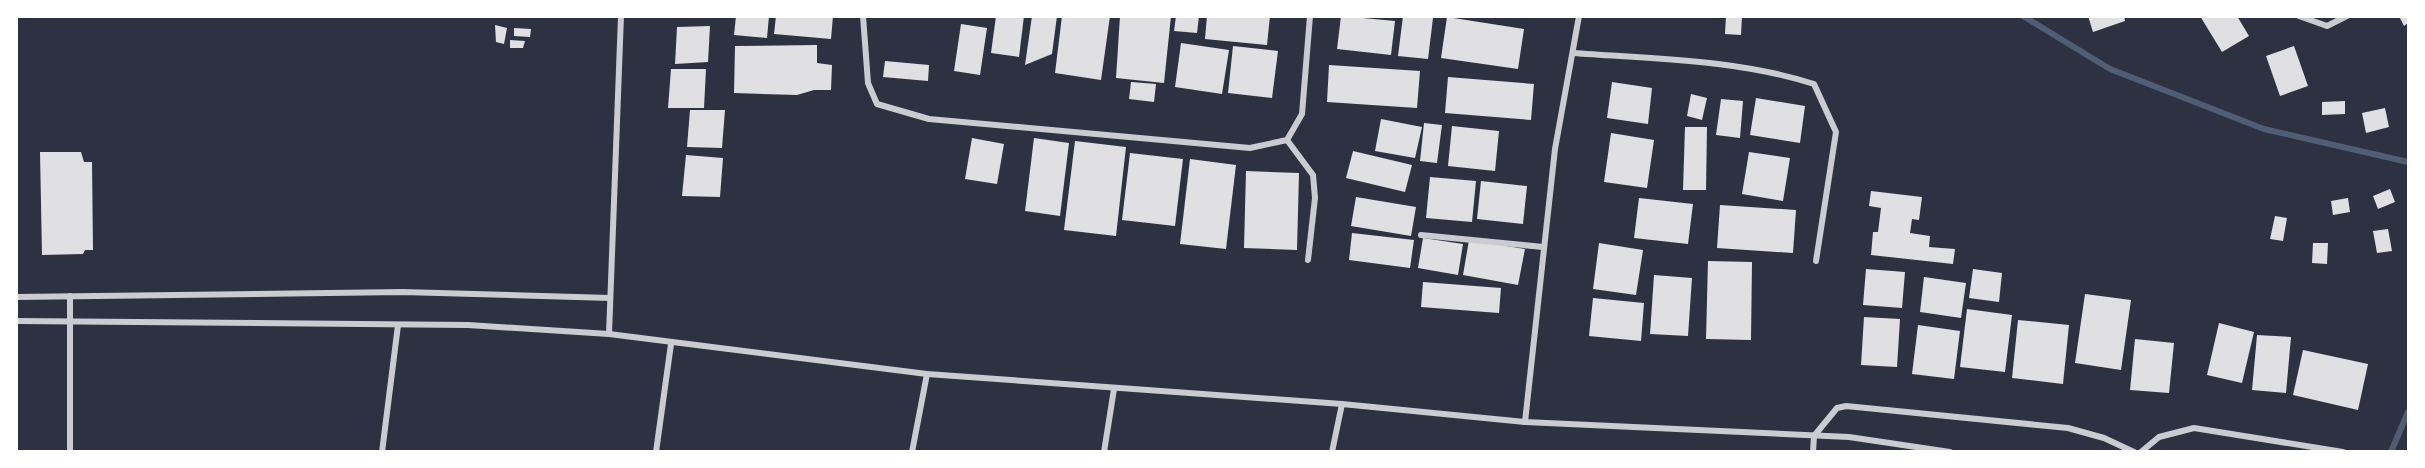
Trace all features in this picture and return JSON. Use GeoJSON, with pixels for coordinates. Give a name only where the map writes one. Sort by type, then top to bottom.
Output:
{"type":"FeatureCollection","features":[{"type":"Feature","properties":{"kind":"street"},"geometry":{"type":"LineString","coordinates":[[609,334],[621,16]]}},
{"type":"Feature","properties":{"kind":"street"},"geometry":{"type":"LineString","coordinates":[[863,16],[868,83],[877,104],[903,113],[930,119],[1250,148],[1287,140],[1302,114],[1310,16]]}},
{"type":"Feature","properties":{"kind":"street"},"geometry":{"type":"LineString","coordinates":[[1525,422],[1555,149],[1579,16]]}},
{"type":"Feature","properties":{"kind":"street"},"geometry":{"type":"LineString","coordinates":[[2299,16],[2327,26],[2348,16]]}},
{"type":"Feature","properties":{"kind":"street"},"geometry":{"type":"LineString","coordinates":[[1573,52],[1736,65],[1777,73],[1814,84],[1836,132],[1816,261]]}},
{"type":"Feature","properties":{"kind":"street"},"geometry":{"type":"LineString","coordinates":[[1287,140],[1313,176],[1314,198],[1308,260]]}},
{"type":"Feature","properties":{"kind":"street"},"geometry":{"type":"LineString","coordinates":[[1421,235],[1543,247]]}},
{"type":"Feature","properties":{"kind":"street"},"geometry":{"type":"LineString","coordinates":[[16,297],[417,292],[610,298]]}},
{"type":"Feature","properties":{"kind":"street"},"geometry":{"type":"LineString","coordinates":[[70,296],[70,452]]}},
{"type":"Feature","properties":{"kind":"street"},"geometry":{"type":"LineString","coordinates":[[16,321],[468,325],[609,334],[671,344],[927,374],[1342,404],[1525,422],[1882,440],[1950,452]]}},
{"type":"Feature","properties":{"kind":"street"},"geometry":{"type":"LineString","coordinates":[[382,452],[398,325]]}},
{"type":"Feature","properties":{"kind":"street"},"geometry":{"type":"LineString","coordinates":[[656,452],[671,344]]}},
{"type":"Feature","properties":{"kind":"street"},"geometry":{"type":"LineString","coordinates":[[912,452],[927,374]]}},
{"type":"Feature","properties":{"kind":"street"},"geometry":{"type":"LineString","coordinates":[[1104,452],[1114,389]]}},
{"type":"Feature","properties":{"kind":"street"},"geometry":{"type":"LineString","coordinates":[[1332,452],[1342,404]]}},
{"type":"Feature","properties":{"kind":"street"},"geometry":{"type":"LineString","coordinates":[[1813,452],[1814,436],[1837,408],[1846,406],[2068,428],[2104,438],[2134,452]]}},
{"type":"Feature","properties":{"kind":"street"},"geometry":{"type":"LineString","coordinates":[[2141,452],[2159,437],[2194,428],[2343,452]]}},
{"type":"Feature","properties":{"kind":"building"},"geometry":{"type":"Polygon","coordinates":[[[736,16],[769,16],[767,38],[734,35],[736,16]]]}},
{"type":"Feature","properties":{"kind":"building"},"geometry":{"type":"Polygon","coordinates":[[[776,16],[833,16],[831,39],[774,34],[776,16]]]}},
{"type":"Feature","properties":{"kind":"building"},"geometry":{"type":"Polygon","coordinates":[[[996,16],[1024,16],[1019,57],[991,53],[996,16]]]}},
{"type":"Feature","properties":{"kind":"building"},"geometry":{"type":"Polygon","coordinates":[[[1032,16],[1057,16],[1052,54],[1025,65],[1032,16]]]}},
{"type":"Feature","properties":{"kind":"building"},"geometry":{"type":"Polygon","coordinates":[[[1062,16],[1110,16],[1101,80],[1055,73],[1062,16]]]}},
{"type":"Feature","properties":{"kind":"building"},"geometry":{"type":"Polygon","coordinates":[[[1120,16],[1171,16],[1164,83],[1116,78],[1120,16]]]}},
{"type":"Feature","properties":{"kind":"building"},"geometry":{"type":"Polygon","coordinates":[[[1176,16],[1199,16],[1197,33],[1174,31],[1176,16]]]}},
{"type":"Feature","properties":{"kind":"building"},"geometry":{"type":"Polygon","coordinates":[[[1207,16],[1270,16],[1267,45],[1205,39],[1207,16]]]}},
{"type":"Feature","properties":{"kind":"building"},"geometry":{"type":"Polygon","coordinates":[[[1341,16],[1395,21],[1391,55],[1337,49],[1341,16]]]}},
{"type":"Feature","properties":{"kind":"building"},"geometry":{"type":"Polygon","coordinates":[[[1403,16],[1433,18],[1428,59],[1398,56],[1403,16]]]}},
{"type":"Feature","properties":{"kind":"building"},"geometry":{"type":"Polygon","coordinates":[[[1726,16],[1742,16],[1741,35],[1725,34],[1726,16]]]}},
{"type":"Feature","properties":{"kind":"building"},"geometry":{"type":"Polygon","coordinates":[[[2088,16],[2124,16],[2125,21],[2093,32],[2088,16]]]}},
{"type":"Feature","properties":{"kind":"building"},"geometry":{"type":"Polygon","coordinates":[[[2200,16],[2237,16],[2249,36],[2222,52],[2200,16]]]}},
{"type":"Feature","properties":{"kind":"building"},"geometry":{"type":"Polygon","coordinates":[[[2399,16],[2408,16],[2408,23],[2404,26],[2399,16]]]}},
{"type":"Feature","properties":{"kind":"building"},"geometry":{"type":"Polygon","coordinates":[[[1447,17],[1524,29],[1518,69],[1441,58],[1447,17]]]}},
{"type":"Feature","properties":{"kind":"building"},"geometry":{"type":"Polygon","coordinates":[[[961,24],[987,28],[980,75],[954,71],[961,24]]]}},
{"type":"Feature","properties":{"kind":"building"},"geometry":{"type":"Polygon","coordinates":[[[495,25],[507,28],[504,44],[496,42],[495,25]]]}},
{"type":"Feature","properties":{"kind":"building"},"geometry":{"type":"Polygon","coordinates":[[[710,26],[708,62],[675,64],[677,27],[710,26]]]}},
{"type":"Feature","properties":{"kind":"building"},"geometry":{"type":"Polygon","coordinates":[[[514,28],[531,29],[530,37],[514,36],[514,28]]]}},
{"type":"Feature","properties":{"kind":"building"},"geometry":{"type":"Polygon","coordinates":[[[510,40],[525,41],[523,48],[510,48],[510,40]]]}},
{"type":"Feature","properties":{"kind":"building"},"geometry":{"type":"Polygon","coordinates":[[[1181,43],[1229,50],[1222,94],[1175,87],[1181,43]]]}},
{"type":"Feature","properties":{"kind":"building"},"geometry":{"type":"Polygon","coordinates":[[[817,45],[817,63],[832,65],[831,90],[814,90],[797,95],[734,93],[735,46],[817,45]]]}},
{"type":"Feature","properties":{"kind":"building"},"geometry":{"type":"Polygon","coordinates":[[[1233,46],[1278,51],[1272,98],[1228,93],[1233,46]]]}},
{"type":"Feature","properties":{"kind":"building"},"geometry":{"type":"Polygon","coordinates":[[[2294,46],[2308,86],[2280,96],[2266,56],[2294,46]]]}},
{"type":"Feature","properties":{"kind":"building"},"geometry":{"type":"Polygon","coordinates":[[[885,61],[929,65],[928,81],[883,77],[885,61]]]}},
{"type":"Feature","properties":{"kind":"building"},"geometry":{"type":"Polygon","coordinates":[[[1329,65],[1420,71],[1417,108],[1327,102],[1329,65]]]}},
{"type":"Feature","properties":{"kind":"building"},"geometry":{"type":"Polygon","coordinates":[[[671,69],[706,69],[704,108],[668,108],[671,69]]]}},
{"type":"Feature","properties":{"kind":"building"},"geometry":{"type":"Polygon","coordinates":[[[1448,77],[1534,84],[1531,120],[1445,113],[1448,77]]]}},
{"type":"Feature","properties":{"kind":"building"},"geometry":{"type":"Polygon","coordinates":[[[1131,82],[1156,84],[1154,102],[1129,99],[1131,82]]]}},
{"type":"Feature","properties":{"kind":"building"},"geometry":{"type":"Polygon","coordinates":[[[1612,82],[1652,88],[1648,124],[1607,118],[1612,82]]]}},
{"type":"Feature","properties":{"kind":"building"},"geometry":{"type":"Polygon","coordinates":[[[1691,94],[1707,98],[1702,120],[1687,116],[1691,94]]]}},
{"type":"Feature","properties":{"kind":"building"},"geometry":{"type":"Polygon","coordinates":[[[1756,98],[1805,106],[1800,143],[1750,135],[1756,98]]]}},
{"type":"Feature","properties":{"kind":"building"},"geometry":{"type":"Polygon","coordinates":[[[1721,99],[1743,101],[1740,138],[1716,135],[1721,99]]]}},
{"type":"Feature","properties":{"kind":"building"},"geometry":{"type":"Polygon","coordinates":[[[2345,101],[2345,114],[2322,115],[2322,102],[2345,101]]]}},
{"type":"Feature","properties":{"kind":"building"},"geometry":{"type":"Polygon","coordinates":[[[2385,108],[2389,127],[2366,133],[2362,113],[2385,108]]]}},
{"type":"Feature","properties":{"kind":"building"},"geometry":{"type":"Polygon","coordinates":[[[690,110],[725,110],[722,148],[687,147],[690,110]]]}},
{"type":"Feature","properties":{"kind":"building"},"geometry":{"type":"Polygon","coordinates":[[[1381,119],[1422,127],[1415,158],[1375,151],[1381,119]]]}},
{"type":"Feature","properties":{"kind":"building"},"geometry":{"type":"Polygon","coordinates":[[[1424,123],[1442,125],[1437,163],[1420,161],[1424,123]]]}},
{"type":"Feature","properties":{"kind":"building"},"geometry":{"type":"Polygon","coordinates":[[[1452,126],[1499,131],[1495,171],[1448,166],[1452,126]]]}},
{"type":"Feature","properties":{"kind":"building"},"geometry":{"type":"Polygon","coordinates":[[[1685,127],[1707,127],[1706,190],[1683,190],[1685,127]]]}},
{"type":"Feature","properties":{"kind":"building"},"geometry":{"type":"Polygon","coordinates":[[[1611,133],[1654,140],[1647,188],[1604,182],[1611,133]]]}},
{"type":"Feature","properties":{"kind":"building"},"geometry":{"type":"Polygon","coordinates":[[[972,138],[1004,144],[997,184],[965,179],[972,138]]]}},
{"type":"Feature","properties":{"kind":"building"},"geometry":{"type":"Polygon","coordinates":[[[1034,138],[1069,143],[1060,216],[1025,211],[1034,138]]]}},
{"type":"Feature","properties":{"kind":"building"},"geometry":{"type":"Polygon","coordinates":[[[1075,141],[1126,147],[1116,236],[1064,230],[1075,141]]]}},
{"type":"Feature","properties":{"kind":"building"},"geometry":{"type":"Polygon","coordinates":[[[1353,151],[1412,165],[1405,192],[1346,178],[1353,151]]]}},
{"type":"Feature","properties":{"kind":"building"},"geometry":{"type":"Polygon","coordinates":[[[40,152],[81,152],[84,162],[92,162],[93,250],[85,250],[83,254],[42,255],[40,152]]]}},
{"type":"Feature","properties":{"kind":"building"},"geometry":{"type":"Polygon","coordinates":[[[1749,152],[1790,158],[1783,201],[1742,194],[1749,152]]]}},
{"type":"Feature","properties":{"kind":"building"},"geometry":{"type":"Polygon","coordinates":[[[1130,153],[1183,159],[1175,226],[1122,220],[1130,153]]]}},
{"type":"Feature","properties":{"kind":"building"},"geometry":{"type":"Polygon","coordinates":[[[686,155],[723,158],[720,197],[682,196],[686,155]]]}},
{"type":"Feature","properties":{"kind":"building"},"geometry":{"type":"Polygon","coordinates":[[[1190,159],[1236,165],[1226,249],[1180,244],[1190,159]]]}},
{"type":"Feature","properties":{"kind":"building"},"geometry":{"type":"Polygon","coordinates":[[[1246,171],[1299,173],[1297,250],[1244,248],[1246,171]]]}},
{"type":"Feature","properties":{"kind":"building"},"geometry":{"type":"Polygon","coordinates":[[[1430,177],[1476,181],[1472,222],[1426,218],[1430,177]]]}},
{"type":"Feature","properties":{"kind":"building"},"geometry":{"type":"Polygon","coordinates":[[[1481,181],[1527,186],[1523,224],[1477,219],[1481,181]]]}},
{"type":"Feature","properties":{"kind":"building"},"geometry":{"type":"Polygon","coordinates":[[[2390,189],[2395,202],[2378,209],[2373,196],[2390,189]]]}},
{"type":"Feature","properties":{"kind":"building"},"geometry":{"type":"Polygon","coordinates":[[[1871,191],[1922,197],[1919,220],[1912,219],[1910,233],[1930,236],[1929,247],[1955,249],[1953,264],[1871,255],[1873,232],[1878,232],[1881,208],[1869,206],[1871,191]]]}},
{"type":"Feature","properties":{"kind":"building"},"geometry":{"type":"Polygon","coordinates":[[[1356,197],[1416,207],[1411,236],[1351,226],[1356,197]]]}},
{"type":"Feature","properties":{"kind":"building"},"geometry":{"type":"Polygon","coordinates":[[[1639,198],[1693,204],[1688,244],[1634,238],[1639,198]]]}},
{"type":"Feature","properties":{"kind":"building"},"geometry":{"type":"Polygon","coordinates":[[[2348,198],[2350,212],[2333,215],[2331,201],[2348,198]]]}},
{"type":"Feature","properties":{"kind":"building"},"geometry":{"type":"Polygon","coordinates":[[[1720,205],[1796,210],[1793,253],[1717,248],[1720,205]]]}},
{"type":"Feature","properties":{"kind":"building"},"geometry":{"type":"Polygon","coordinates":[[[2275,216],[2287,218],[2283,241],[2270,239],[2275,216]]]}},
{"type":"Feature","properties":{"kind":"building"},"geometry":{"type":"Polygon","coordinates":[[[2388,229],[2392,251],[2377,253],[2373,231],[2388,229]]]}},
{"type":"Feature","properties":{"kind":"building"},"geometry":{"type":"Polygon","coordinates":[[[1352,233],[1414,240],[1410,268],[1349,260],[1352,233]]]}},
{"type":"Feature","properties":{"kind":"building"},"geometry":{"type":"Polygon","coordinates":[[[1423,238],[1463,244],[1458,275],[1418,268],[1423,238]]]}},
{"type":"Feature","properties":{"kind":"building"},"geometry":{"type":"Polygon","coordinates":[[[1469,240],[1525,249],[1518,285],[1463,275],[1469,240]]]}},
{"type":"Feature","properties":{"kind":"building"},"geometry":{"type":"Polygon","coordinates":[[[1599,243],[1643,250],[1636,295],[1593,289],[1599,243]]]}},
{"type":"Feature","properties":{"kind":"building"},"geometry":{"type":"Polygon","coordinates":[[[2313,243],[2328,243],[2327,264],[2312,263],[2313,243]]]}},
{"type":"Feature","properties":{"kind":"building"},"geometry":{"type":"Polygon","coordinates":[[[1708,261],[1752,262],[1751,340],[1706,339],[1708,261]]]}},
{"type":"Feature","properties":{"kind":"building"},"geometry":{"type":"Polygon","coordinates":[[[1866,269],[1905,272],[1902,308],[1863,305],[1866,269]]]}},
{"type":"Feature","properties":{"kind":"building"},"geometry":{"type":"Polygon","coordinates":[[[1973,269],[2002,273],[1999,302],[1969,298],[1973,269]]]}},
{"type":"Feature","properties":{"kind":"building"},"geometry":{"type":"Polygon","coordinates":[[[1654,275],[1692,278],[1688,336],[1650,334],[1654,275]]]}},
{"type":"Feature","properties":{"kind":"building"},"geometry":{"type":"Polygon","coordinates":[[[1924,277],[1966,283],[1961,318],[1920,312],[1924,277]]]}},
{"type":"Feature","properties":{"kind":"building"},"geometry":{"type":"Polygon","coordinates":[[[1423,282],[1501,288],[1499,313],[1421,307],[1423,282]]]}},
{"type":"Feature","properties":{"kind":"building"},"geometry":{"type":"Polygon","coordinates":[[[2085,294],[2131,300],[2121,370],[2075,363],[2085,294]]]}},
{"type":"Feature","properties":{"kind":"building"},"geometry":{"type":"Polygon","coordinates":[[[1593,298],[1644,303],[1641,341],[1589,336],[1593,298]]]}},
{"type":"Feature","properties":{"kind":"building"},"geometry":{"type":"Polygon","coordinates":[[[1967,309],[2012,315],[2005,372],[1960,367],[1967,309]]]}},
{"type":"Feature","properties":{"kind":"building"},"geometry":{"type":"Polygon","coordinates":[[[1864,317],[1900,319],[1897,367],[1861,365],[1864,317]]]}},
{"type":"Feature","properties":{"kind":"building"},"geometry":{"type":"Polygon","coordinates":[[[2018,320],[2069,325],[2063,384],[2012,378],[2018,320]]]}},
{"type":"Feature","properties":{"kind":"building"},"geometry":{"type":"Polygon","coordinates":[[[2219,323],[2254,332],[2242,383],[2207,375],[2219,323]]]}},
{"type":"Feature","properties":{"kind":"building"},"geometry":{"type":"Polygon","coordinates":[[[1918,325],[1960,331],[1954,379],[1912,374],[1918,325]]]}},
{"type":"Feature","properties":{"kind":"building"},"geometry":{"type":"Polygon","coordinates":[[[2257,335],[2291,337],[2286,393],[2252,390],[2257,335]]]}},
{"type":"Feature","properties":{"kind":"building"},"geometry":{"type":"Polygon","coordinates":[[[2135,339],[2174,343],[2169,393],[2130,390],[2135,339]]]}},
{"type":"Feature","properties":{"kind":"building"},"geometry":{"type":"Polygon","coordinates":[[[2303,350],[2368,364],[2358,410],[2293,395],[2303,350]]]}},
{"type":"Feature","properties":{"kind":"waterway"},"geometry":{"type":"LineString","coordinates":[[2023,16],[2110,69],[2264,129],[2408,162]]}},
{"type":"Feature","properties":{"kind":"waterway"},"geometry":{"type":"LineString","coordinates":[[2391,452],[2408,412]]}}]}
